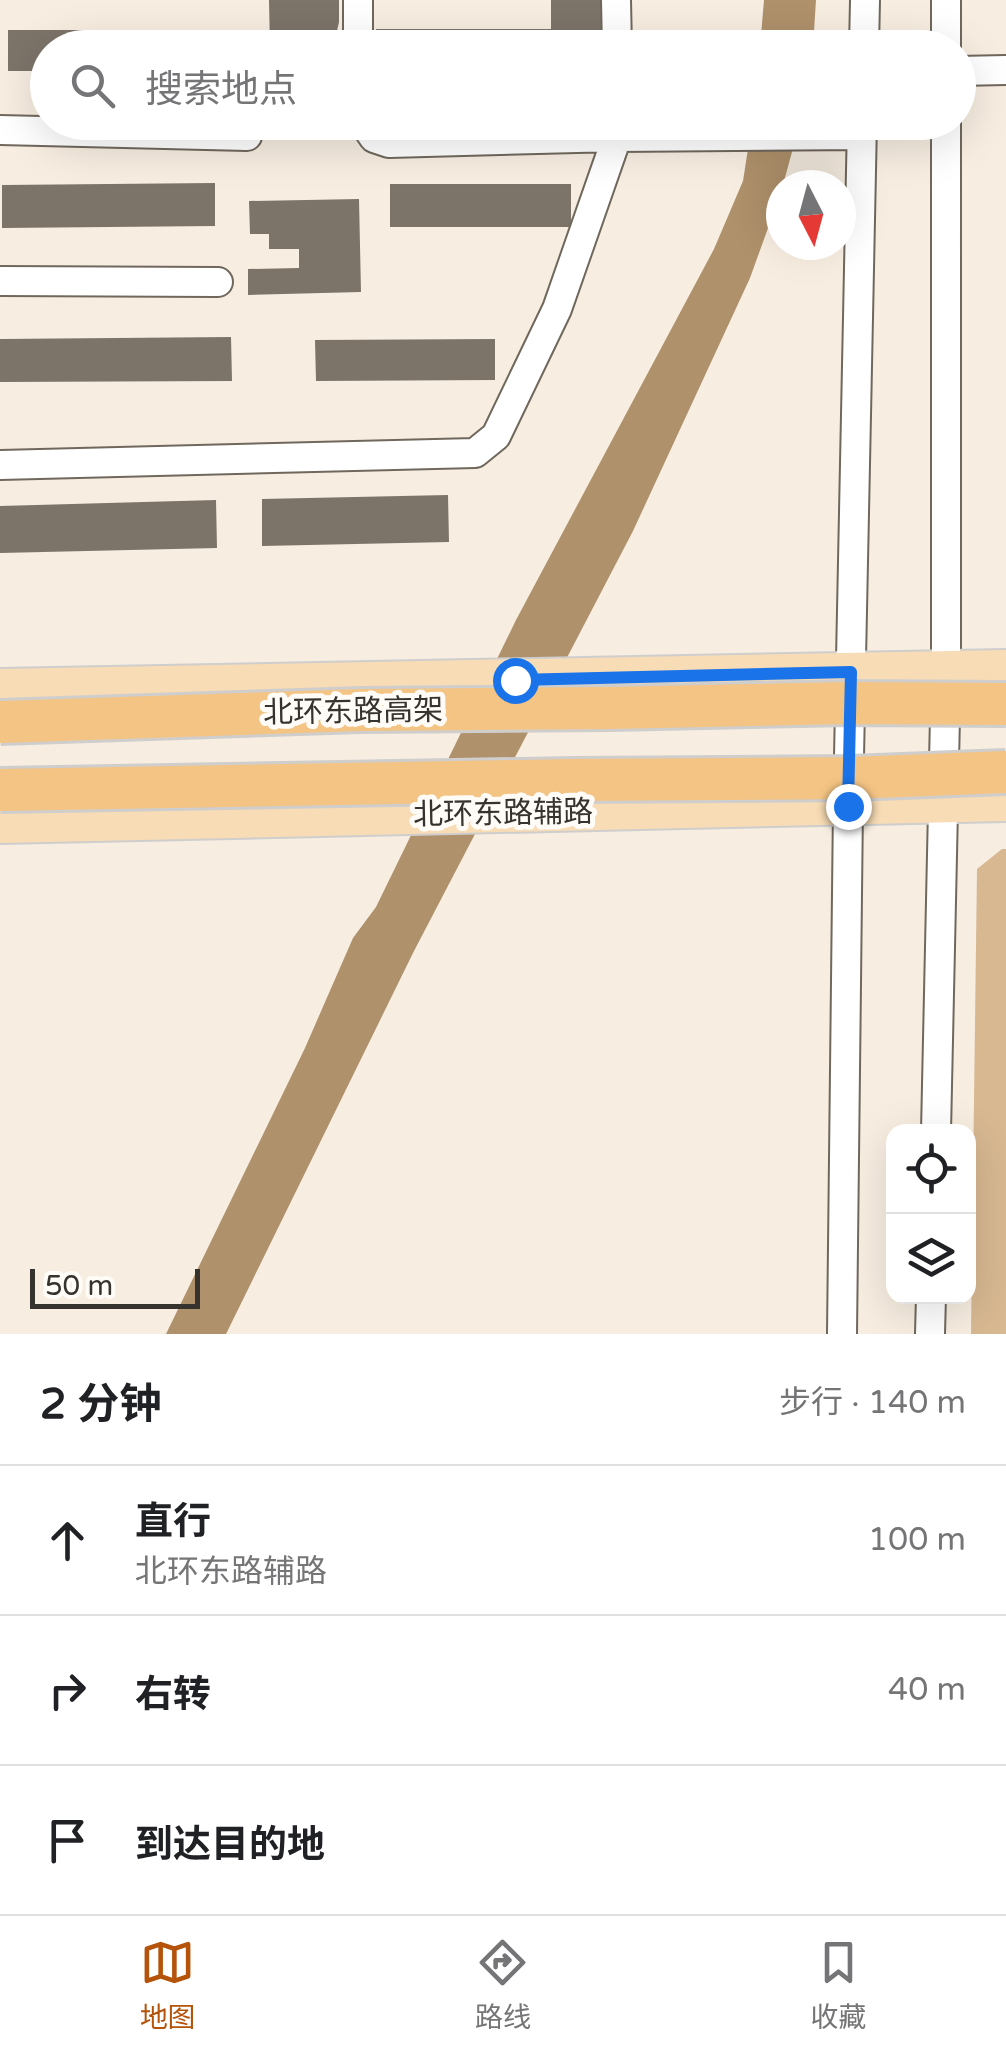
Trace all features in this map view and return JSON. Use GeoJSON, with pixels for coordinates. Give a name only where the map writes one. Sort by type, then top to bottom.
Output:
{"type":"FeatureCollection","features":[{"type":"Feature","properties":{"kind":"highway","name":"北环东路高架"},"geometry":{"type":"LineString","coordinates":[[0,722],[360,710],[1006,704]]}},
{"type":"Feature","properties":{"kind":"highway"},"geometry":{"type":"LineString","coordinates":[[0,790],[851,778],[1006,772]]}},
{"type":"Feature","properties":{"kind":"main road"},"geometry":{"type":"LineString","coordinates":[[0,688],[1006,669]]}},
{"type":"Feature","properties":{"kind":"main road","name":"北环东路辅路"},"geometry":{"type":"LineString","coordinates":[[0,824],[1006,802]]}},
{"type":"Feature","properties":{"kind":"street"},"geometry":{"type":"LineString","coordinates":[[358,0],[358,30]]}},
{"type":"Feature","properties":{"kind":"street"},"geometry":{"type":"LineString","coordinates":[[616,0],[616,30]]}},
{"type":"Feature","properties":{"kind":"street"},"geometry":{"type":"LineString","coordinates":[[865,30],[866,0]]}},
{"type":"Feature","properties":{"kind":"street"},"geometry":{"type":"LineString","coordinates":[[946,0],[946,30]]}},
{"type":"Feature","properties":{"kind":"street"},"geometry":{"type":"LineString","coordinates":[[976,71],[1006,70]]}},
{"type":"Feature","properties":{"kind":"street"},"geometry":{"type":"LineString","coordinates":[[0,130],[30,131]]}},
{"type":"Feature","properties":{"kind":"street"},"geometry":{"type":"LineString","coordinates":[[379,140],[389,144],[454,140]]}},
{"type":"Feature","properties":{"kind":"street"},"geometry":{"type":"LineString","coordinates":[[0,465],[475,453],[496,436],[557,309],[613,140]]}},
{"type":"Feature","properties":{"kind":"street"},"geometry":{"type":"LineString","coordinates":[[842,1334],[862,140]]}},
{"type":"Feature","properties":{"kind":"street"},"geometry":{"type":"LineString","coordinates":[[936,1124],[946,670],[946,140]]}},
{"type":"Feature","properties":{"kind":"street"},"geometry":{"type":"LineString","coordinates":[[0,281],[218,282]]}},
{"type":"Feature","properties":{"kind":"street"},"geometry":{"type":"LineString","coordinates":[[930,1334],[931,1304]]}},
{"type":"Feature","properties":{"kind":"shaded area"},"geometry":{"type":"Polygon","coordinates":[[[764,0],[816,0],[814,30],[761,30],[764,0]]]}},
{"type":"Feature","properties":{"kind":"shaded area"},"geometry":{"type":"Polygon","coordinates":[[[749,140],[795,140],[787,170],[766,170],[766,234],[750,278],[633,531],[414,951],[226,1334],[166,1334],[305,1048],[353,938],[376,907],[516,620],[714,249],[743,181],[749,140]]]}},
{"type":"Feature","properties":{"kind":"shaded area"},"geometry":{"type":"Polygon","coordinates":[[[1006,849],[1006,1334],[971,1334],[971,1304],[976,1304],[977,869],[1006,849]]]}},
{"type":"Feature","properties":{"kind":"building"},"geometry":{"type":"Polygon","coordinates":[[[269,0],[339,0],[337,30],[270,30],[269,0]]]}},
{"type":"Feature","properties":{"kind":"building"},"geometry":{"type":"Polygon","coordinates":[[[551,0],[605,0],[605,30],[376,30],[376,29],[551,29],[551,0]]]}},
{"type":"Feature","properties":{"kind":"building"},"geometry":{"type":"Polygon","coordinates":[[[8,30],[30,30],[30,71],[8,71],[8,30]]]}},
{"type":"Feature","properties":{"kind":"building"},"geometry":{"type":"Polygon","coordinates":[[[215,183],[215,226],[2,228],[2,185],[215,183]]]}},
{"type":"Feature","properties":{"kind":"building"},"geometry":{"type":"Polygon","coordinates":[[[390,184],[571,184],[571,227],[390,227],[390,184]]]}},
{"type":"Feature","properties":{"kind":"building"},"geometry":{"type":"Polygon","coordinates":[[[359,199],[361,292],[248,295],[248,269],[299,268],[299,249],[269,249],[269,234],[250,234],[249,201],[359,199]]]}},
{"type":"Feature","properties":{"kind":"building"},"geometry":{"type":"Polygon","coordinates":[[[231,337],[232,381],[0,382],[0,339],[231,337]]]}},
{"type":"Feature","properties":{"kind":"building"},"geometry":{"type":"Polygon","coordinates":[[[495,339],[495,380],[316,381],[315,340],[495,339]]]}},
{"type":"Feature","properties":{"kind":"building"},"geometry":{"type":"Polygon","coordinates":[[[448,495],[449,542],[262,546],[262,499],[448,495]]]}},
{"type":"Feature","properties":{"kind":"building"},"geometry":{"type":"Polygon","coordinates":[[[216,500],[217,548],[0,553],[0,506],[216,500]]]}},
{"type":"Feature","properties":{"kind":"route"},"geometry":{"type":"LineString","coordinates":[[515,680],[851,672],[848,806]]}}]}
